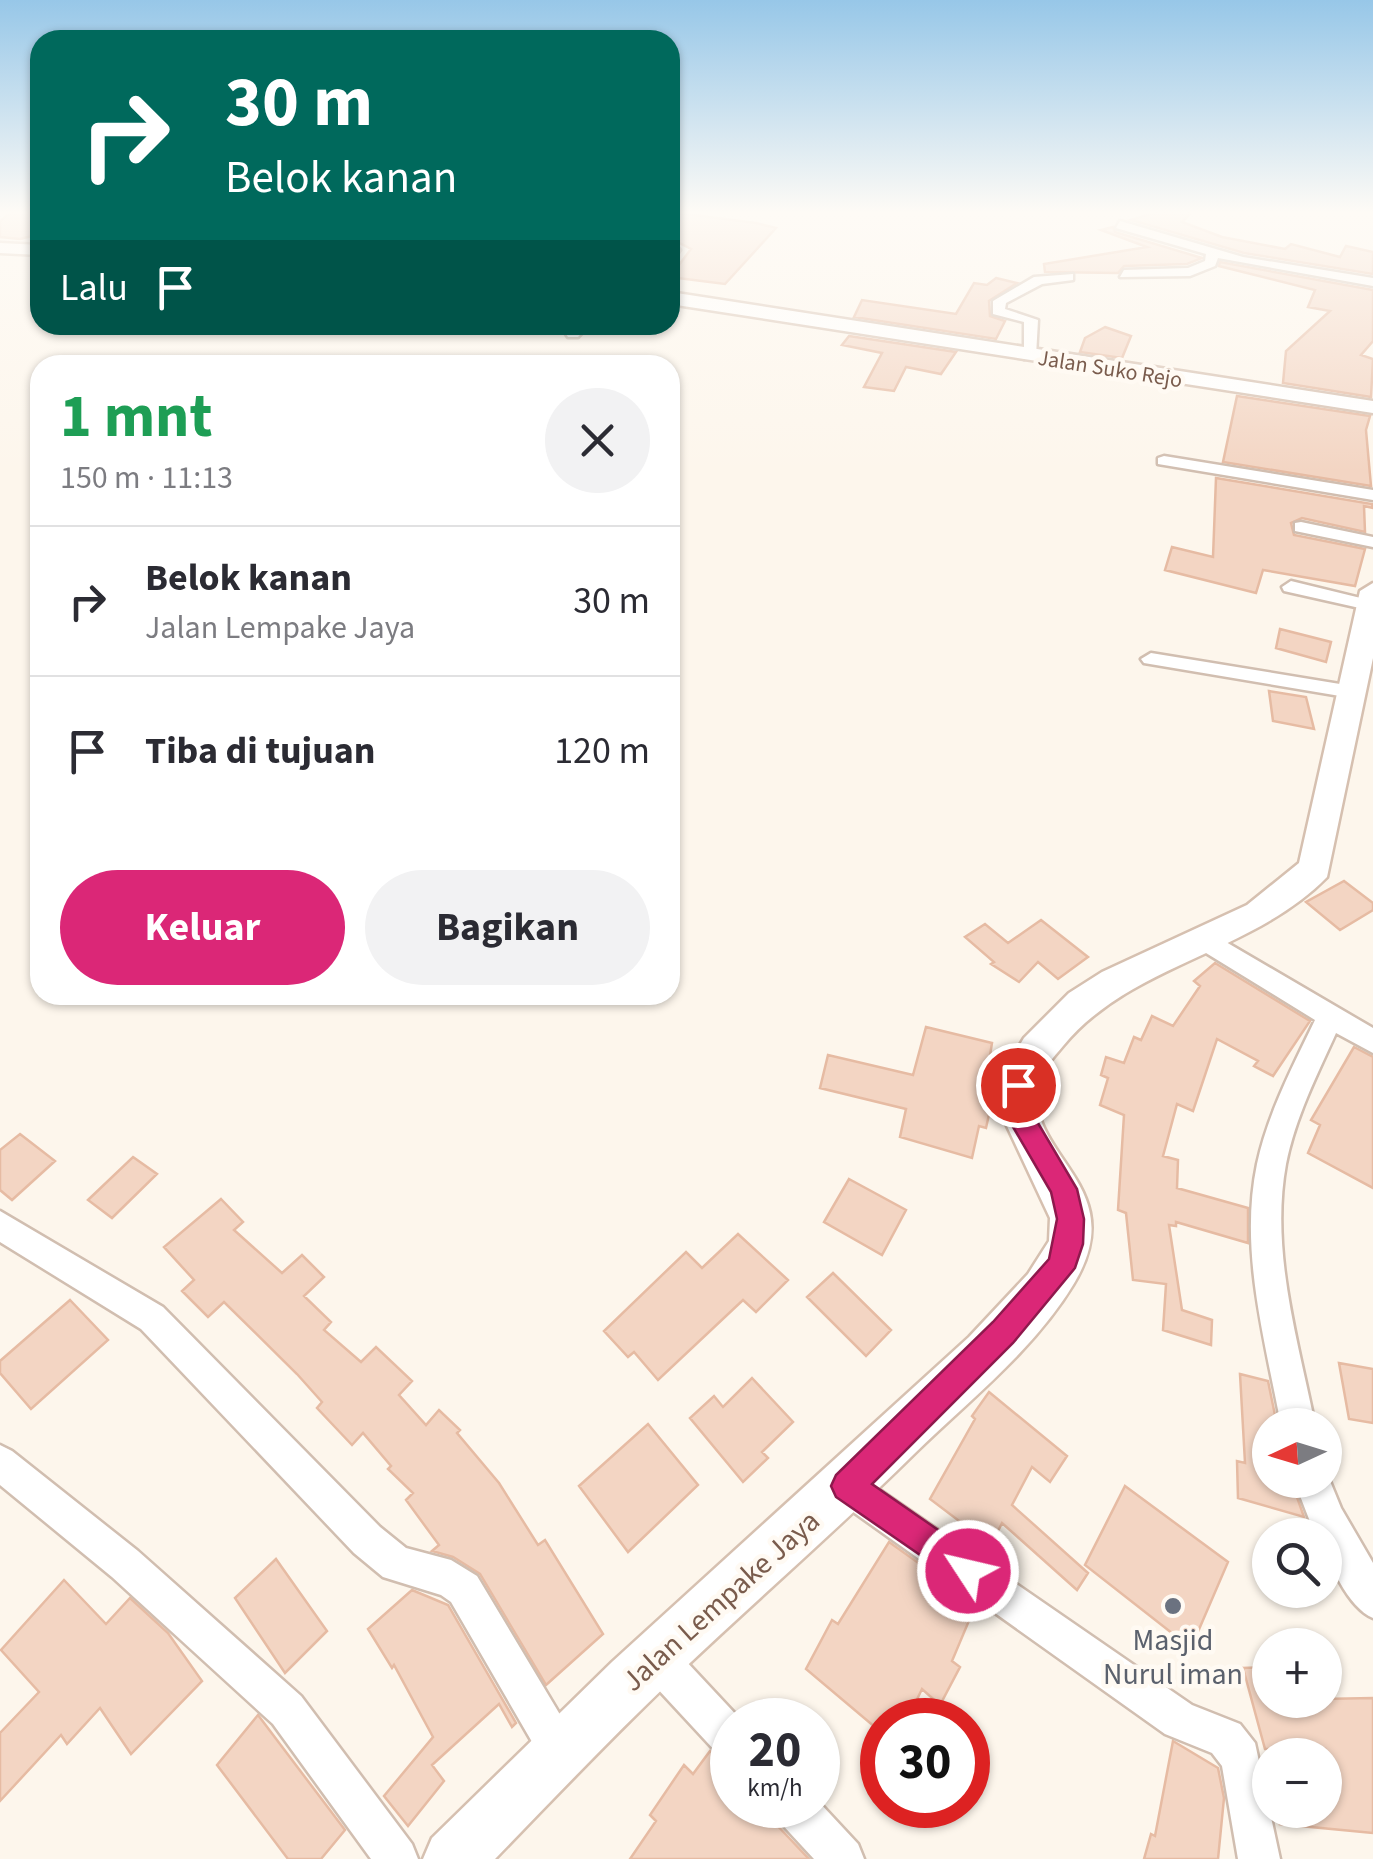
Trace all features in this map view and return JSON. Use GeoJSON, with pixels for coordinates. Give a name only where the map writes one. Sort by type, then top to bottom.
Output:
{"type":"FeatureCollection","features":[{"type":"Feature","properties":{"kind":"street"},"geometry":{"type":"LineString","coordinates":[[1004,299],[1000,301],[1000,312],[1030,320],[1029,356]]}},
{"type":"Feature","properties":{"kind":"street","name":"Jalan Suko Rejo"},"geometry":{"type":"LineString","coordinates":[[680,300],[1373,407]]}},
{"type":"Feature","properties":{"kind":"street"},"geometry":{"type":"LineString","coordinates":[[1219,453],[1373,479]]}},
{"type":"Feature","properties":{"kind":"street"},"geometry":{"type":"LineString","coordinates":[[1164,462],[1373,495]]}},
{"type":"Feature","properties":{"kind":"street"},"geometry":{"type":"LineString","coordinates":[[1301,527],[1373,542]]}},
{"type":"Feature","properties":{"kind":"street"},"geometry":{"type":"LineString","coordinates":[[1290,587],[1371,599]]}},
{"type":"Feature","properties":{"kind":"street","name":"Jalan Lempake Jaya"},"geometry":{"type":"LineString","coordinates":[[453,1859],[656,1658],[848,1486],[1003,1332],[1060,1268],[1069,1244],[1070,1219],[1064,1189],[1022,1120],[1018,1085],[1026,1066],[1057,1026],[1124,976],[1286,897],[1315,868],[1371,599]]}},
{"type":"Feature","properties":{"kind":"street"},"geometry":{"type":"LineString","coordinates":[[1151,659],[1352,692]]}},
{"type":"Feature","properties":{"kind":"street"},"geometry":{"type":"LineString","coordinates":[[1202,938],[1373,1042]]}},
{"type":"Feature","properties":{"kind":"street"},"geometry":{"type":"LineString","coordinates":[[1295,1408],[1268,1258],[1271,1168],[1294,1098],[1329,1018]]}},
{"type":"Feature","properties":{"kind":"street"},"geometry":{"type":"LineString","coordinates":[[0,1225],[152,1318],[367,1540],[396,1564],[451,1578],[464,1588],[560,1752]]}},
{"type":"Feature","properties":{"kind":"street"},"geometry":{"type":"LineString","coordinates":[[0,1462],[155,1589],[287,1710],[396,1859]]}},
{"type":"Feature","properties":{"kind":"street"},"geometry":{"type":"LineString","coordinates":[[848,1486],[1180,1720],[1226,1738],[1241,1757],[1259,1859]]}},
{"type":"Feature","properties":{"kind":"street"},"geometry":{"type":"LineString","coordinates":[[1319,1498],[1327,1520],[1373,1598]]}},
{"type":"Feature","properties":{"kind":"street"},"geometry":{"type":"LineString","coordinates":[[656,1658],[710,1716]]}},
{"type":"Feature","properties":{"kind":"street"},"geometry":{"type":"LineString","coordinates":[[814,1828],[843,1859]]}},
{"type":"Feature","properties":{"kind":"building"},"geometry":{"type":"Polygon","coordinates":[[[965,299],[992,299],[989,301],[990,316],[1005,321],[996,339],[854,317],[862,300],[956,314],[965,299]]]}},
{"type":"Feature","properties":{"kind":"building"},"geometry":{"type":"Polygon","coordinates":[[[1311,299],[1373,299],[1373,341],[1361,355],[1373,359],[1371,397],[1283,383],[1286,351],[1330,311],[1308,307],[1311,299]]]}},
{"type":"Feature","properties":{"kind":"building"},"geometry":{"type":"Polygon","coordinates":[[[1105,327],[1131,336],[1122,358],[1080,352],[1085,338],[1105,327]]]}},
{"type":"Feature","properties":{"kind":"building"},"geometry":{"type":"Polygon","coordinates":[[[849,336],[956,352],[941,374],[906,367],[894,391],[864,387],[882,353],[842,345],[849,336]]]}},
{"type":"Feature","properties":{"kind":"building"},"geometry":{"type":"Polygon","coordinates":[[[1237,396],[1370,416],[1366,430],[1371,486],[1223,462],[1237,396]]]}},
{"type":"Feature","properties":{"kind":"building"},"geometry":{"type":"Polygon","coordinates":[[[1216,478],[1372,504],[1373,508],[1364,506],[1365,532],[1302,518],[1291,523],[1294,535],[1365,549],[1355,586],[1263,570],[1256,593],[1165,570],[1172,547],[1213,557],[1216,478]]]}},
{"type":"Feature","properties":{"kind":"building"},"geometry":{"type":"Polygon","coordinates":[[[1280,629],[1331,642],[1326,662],[1276,648],[1280,629]]]}},
{"type":"Feature","properties":{"kind":"building"},"geometry":{"type":"Polygon","coordinates":[[[1269,691],[1306,697],[1314,729],[1273,721],[1269,691]]]}},
{"type":"Feature","properties":{"kind":"building"},"geometry":{"type":"Polygon","coordinates":[[[1344,881],[1373,903],[1373,910],[1340,930],[1306,902],[1344,881]]]}},
{"type":"Feature","properties":{"kind":"building"},"geometry":{"type":"Polygon","coordinates":[[[1041,920],[1088,957],[1058,979],[1038,962],[1019,982],[991,964],[994,962],[965,937],[985,924],[1008,943],[1041,920]]]}},
{"type":"Feature","properties":{"kind":"building"},"geometry":{"type":"Polygon","coordinates":[[[1215,963],[1310,1021],[1273,1076],[1254,1066],[1258,1061],[1217,1039],[1193,1111],[1177,1104],[1163,1156],[1178,1160],[1177,1188],[1248,1208],[1248,1243],[1176,1222],[1176,1226],[1169,1225],[1182,1310],[1212,1320],[1211,1345],[1163,1330],[1166,1284],[1133,1280],[1126,1213],[1118,1210],[1124,1115],[1100,1105],[1108,1078],[1101,1075],[1106,1057],[1124,1063],[1134,1037],[1141,1040],[1152,1016],[1173,1026],[1200,986],[1194,981],[1215,963]]]}},
{"type":"Feature","properties":{"kind":"building"},"geometry":{"type":"Polygon","coordinates":[[[926,1027],[992,1043],[984,1093],[993,1096],[986,1128],[979,1126],[972,1158],[900,1137],[906,1109],[820,1088],[828,1055],[913,1075],[926,1027]]]}},
{"type":"Feature","properties":{"kind":"building"},"geometry":{"type":"Polygon","coordinates":[[[1354,1047],[1373,1057],[1373,1188],[1308,1153],[1320,1125],[1311,1120],[1354,1047]]]}},
{"type":"Feature","properties":{"kind":"building"},"geometry":{"type":"Polygon","coordinates":[[[20,1134],[55,1161],[12,1200],[0,1190],[0,1150],[20,1134]]]}},
{"type":"Feature","properties":{"kind":"building"},"geometry":{"type":"Polygon","coordinates":[[[133,1157],[157,1174],[112,1218],[88,1200],[133,1157]]]}},
{"type":"Feature","properties":{"kind":"building"},"geometry":{"type":"Polygon","coordinates":[[[849,1179],[906,1210],[882,1255],[824,1222],[849,1179]]]}},
{"type":"Feature","properties":{"kind":"building"},"geometry":{"type":"Polygon","coordinates":[[[221,1199],[243,1222],[234,1230],[282,1273],[302,1255],[324,1277],[304,1296],[331,1322],[324,1330],[361,1362],[376,1347],[412,1381],[399,1395],[426,1425],[439,1410],[460,1430],[457,1433],[499,1483],[538,1545],[545,1540],[603,1634],[546,1685],[480,1574],[453,1557],[432,1551],[439,1545],[406,1500],[413,1493],[388,1469],[391,1466],[363,1433],[352,1445],[317,1408],[322,1402],[297,1374],[224,1302],[208,1317],[182,1291],[194,1280],[164,1247],[221,1199]]]}},
{"type":"Feature","properties":{"kind":"building"},"geometry":{"type":"Polygon","coordinates":[[[738,1234],[788,1280],[756,1312],[743,1300],[658,1380],[634,1352],[628,1357],[604,1331],[686,1252],[702,1268],[738,1234]]]}},
{"type":"Feature","properties":{"kind":"building"},"geometry":{"type":"Polygon","coordinates":[[[833,1273],[891,1330],[866,1356],[807,1297],[833,1273]]]}},
{"type":"Feature","properties":{"kind":"building"},"geometry":{"type":"Polygon","coordinates":[[[70,1300],[108,1340],[31,1409],[0,1373],[0,1361],[70,1300]]]}},
{"type":"Feature","properties":{"kind":"building"},"geometry":{"type":"Polygon","coordinates":[[[1339,1363],[1373,1369],[1373,1423],[1349,1419],[1339,1363]]]}},
{"type":"Feature","properties":{"kind":"building"},"geometry":{"type":"Polygon","coordinates":[[[1240,1374],[1268,1381],[1274,1408],[1252,1408],[1252,1498],[1297,1498],[1304,1517],[1238,1498],[1237,1461],[1245,1463],[1240,1374]]]}},
{"type":"Feature","properties":{"kind":"building"},"geometry":{"type":"Polygon","coordinates":[[[752,1378],[793,1422],[762,1452],[768,1458],[743,1482],[690,1418],[714,1396],[723,1407],[752,1378]]]}},
{"type":"Feature","properties":{"kind":"building"},"geometry":{"type":"Polygon","coordinates":[[[989,1392],[1067,1456],[1050,1482],[1032,1467],[1012,1505],[1088,1573],[1077,1590],[1002,1523],[991,1545],[930,1499],[975,1419],[972,1416],[989,1392]]]}},
{"type":"Feature","properties":{"kind":"building"},"geometry":{"type":"Polygon","coordinates":[[[648,1424],[698,1485],[628,1552],[579,1486],[648,1424]]]}},
{"type":"Feature","properties":{"kind":"building","name":"Masjid Nurul iman"},"geometry":{"type":"Polygon","coordinates":[[[1125,1486],[1228,1562],[1191,1648],[1085,1565],[1125,1486]]]}},
{"type":"Feature","properties":{"kind":"building"},"geometry":{"type":"Polygon","coordinates":[[[889,1542],[976,1604],[952,1661],[960,1667],[944,1698],[932,1698],[922,1689],[918,1698],[860,1698],[860,1714],[806,1669],[832,1620],[838,1624],[889,1542]]]}},
{"type":"Feature","properties":{"kind":"building"},"geometry":{"type":"Polygon","coordinates":[[[276,1559],[327,1631],[285,1673],[235,1598],[276,1559]]]}},
{"type":"Feature","properties":{"kind":"building"},"geometry":{"type":"Polygon","coordinates":[[[64,1580],[106,1624],[130,1598],[168,1633],[202,1681],[131,1754],[100,1708],[67,1744],[61,1735],[0,1801],[0,1733],[39,1692],[1,1650],[64,1580]]]}},
{"type":"Feature","properties":{"kind":"building"},"geometry":{"type":"Polygon","coordinates":[[[412,1590],[448,1605],[516,1723],[512,1727],[499,1704],[432,1765],[444,1781],[408,1826],[384,1796],[433,1737],[394,1665],[392,1668],[368,1629],[412,1590]]]}},
{"type":"Feature","properties":{"kind":"building"},"geometry":{"type":"Polygon","coordinates":[[[1243,1668],[1252,1668],[1252,1701],[1243,1668]]]}},
{"type":"Feature","properties":{"kind":"building"},"geometry":{"type":"Polygon","coordinates":[[[1373,1698],[1373,1833],[1321,1828],[1342,1828],[1342,1738],[1262,1738],[1257,1718],[1342,1718],[1342,1699],[1373,1698]]]}},
{"type":"Feature","properties":{"kind":"building"},"geometry":{"type":"Polygon","coordinates":[[[258,1715],[345,1830],[321,1859],[288,1859],[217,1765],[258,1715]]]}},
{"type":"Feature","properties":{"kind":"building"},"geometry":{"type":"Polygon","coordinates":[[[1173,1741],[1218,1768],[1224,1798],[1218,1859],[1144,1859],[1151,1834],[1155,1836],[1173,1741]]]}},
{"type":"Feature","properties":{"kind":"building"},"geometry":{"type":"Polygon","coordinates":[[[710,1751],[710,1828],[780,1828],[809,1859],[630,1859],[656,1821],[650,1815],[684,1765],[693,1774],[710,1751]]]}},
{"type":"Feature","properties":{"kind":"place","name":"Masjid Nurul iman"},"geometry":{"type":"Point","coordinates":[1173,1606]}},
{"type":"Feature","properties":{"kind":"route"},"geometry":{"type":"LineString","coordinates":[[968,1571],[848,1486],[1003,1332],[1060,1268],[1069,1244],[1070,1219],[1064,1189],[1022,1120],[1018,1085]]}}]}
